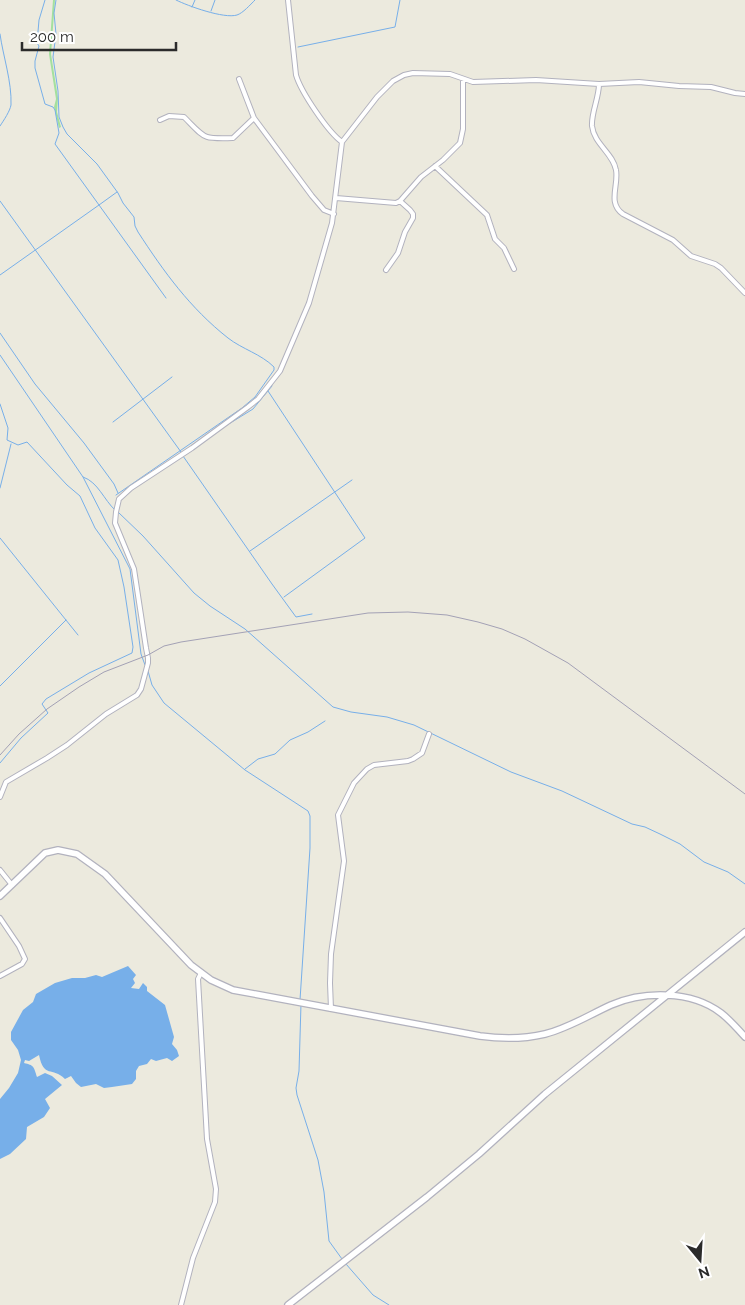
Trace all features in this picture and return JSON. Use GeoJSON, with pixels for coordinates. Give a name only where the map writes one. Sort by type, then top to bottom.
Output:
{"type":"FeatureCollection","features":[{"type":"Feature","properties":{"kind":"main road"},"geometry":{"type":"LineString","coordinates":[[0,896],[45,853],[58,850],[77,854],[95,866],[105,874],[191,965],[221,985],[234,990],[499,1038],[516,1038],[544,1034],[567,1027],[611,1005],[630,998],[666,996],[686,998],[711,1007],[732,1022],[745,1037]]}},
{"type":"Feature","properties":{"kind":"main road"},"geometry":{"type":"LineString","coordinates":[[288,1305],[479,1154],[545,1094],[745,932]]}},
{"type":"Feature","properties":{"kind":"street"},"geometry":{"type":"LineString","coordinates":[[288,0],[296,75],[299,85],[320,116],[342,142]]}},
{"type":"Feature","properties":{"kind":"street"},"geometry":{"type":"LineString","coordinates":[[0,798],[6,782],[67,745],[106,714],[137,695],[141,689],[148,658],[134,569],[116,523],[119,499],[131,488],[192,448],[258,399],[280,370],[309,303],[334,214],[342,142],[377,97],[393,81],[413,73],[450,74],[473,82],[536,80],[599,84],[639,82],[711,87],[745,94]]}},
{"type":"Feature","properties":{"kind":"street"},"geometry":{"type":"LineString","coordinates":[[239,79],[254,118],[312,196],[324,210],[334,214]]}},
{"type":"Feature","properties":{"kind":"street"},"geometry":{"type":"LineString","coordinates":[[336,198],[396,203],[421,176],[455,149],[463,136],[463,79]]}},
{"type":"Feature","properties":{"kind":"street"},"geometry":{"type":"LineString","coordinates":[[599,84],[599,95],[592,121],[593,132],[596,139],[609,154],[615,167],[617,179],[614,198],[618,211],[672,240],[692,256],[715,264],[745,293]]}},
{"type":"Feature","properties":{"kind":"street"},"geometry":{"type":"LineString","coordinates":[[160,120],[169,116],[184,117],[205,138],[210,139],[233,138],[254,118]]}},
{"type":"Feature","properties":{"kind":"street"},"geometry":{"type":"LineString","coordinates":[[435,166],[487,215],[495,239],[504,248],[514,269]]}},
{"type":"Feature","properties":{"kind":"street"},"geometry":{"type":"LineString","coordinates":[[386,270],[398,253],[413,218],[413,214],[400,200]]}},
{"type":"Feature","properties":{"kind":"street"},"geometry":{"type":"LineString","coordinates":[[331,1009],[331,954],[344,861],[338,815],[354,783],[366,769],[374,765],[414,759],[422,753],[429,734]]}},
{"type":"Feature","properties":{"kind":"street"},"geometry":{"type":"LineString","coordinates":[[0,870],[12,885]]}},
{"type":"Feature","properties":{"kind":"street"},"geometry":{"type":"LineString","coordinates":[[0,918],[25,959],[22,964],[0,976]]}},
{"type":"Feature","properties":{"kind":"street"},"geometry":{"type":"LineString","coordinates":[[181,1305],[193,1258],[214,1202],[216,1189],[207,1139],[198,978],[201,973]]}},
{"type":"Feature","properties":{"kind":"green space"},"geometry":{"type":"Polygon","coordinates":[[[53,0],[55,0],[51,54],[58,98],[57,112],[61,127],[59,128],[54,107],[56,99],[49,54],[53,0]]]}},
{"type":"Feature","properties":{"kind":"water"},"geometry":{"type":"Polygon","coordinates":[[[128,966],[136,975],[133,979],[135,983],[131,988],[139,989],[143,983],[147,987],[147,991],[165,1005],[174,1037],[172,1044],[179,1056],[172,1061],[167,1058],[156,1061],[151,1059],[147,1064],[139,1066],[136,1071],[136,1079],[132,1084],[104,1088],[96,1084],[81,1087],[71,1076],[65,1079],[56,1073],[46,1070],[39,1055],[29,1061],[25,1060],[24,1063],[33,1067],[37,1077],[45,1073],[52,1076],[62,1085],[45,1099],[50,1108],[44,1117],[27,1127],[26,1139],[10,1154],[0,1159],[0,1099],[18,1073],[21,1060],[18,1050],[11,1040],[11,1032],[23,1010],[33,1002],[36,994],[55,983],[72,978],[85,978],[96,975],[102,977],[128,966]]]}},
{"type":"Feature","properties":{"kind":"waterway"},"geometry":{"type":"LineString","coordinates":[[0,275],[99,205],[55,144],[59,133],[55,110],[53,107],[45,104],[35,68],[39,46],[37,43],[39,20],[45,0]]}},
{"type":"Feature","properties":{"kind":"waterway"},"geometry":{"type":"LineString","coordinates":[[56,0],[54,13],[56,34],[53,57],[58,91],[59,117],[67,134],[97,164],[134,217],[135,226],[148,247],[190,302],[228,338],[274,367],[274,370],[255,397],[242,408],[116,495]]}},
{"type":"Feature","properties":{"kind":"waterway"},"geometry":{"type":"LineString","coordinates":[[176,0],[206,11],[231,16],[242,13],[255,0]]}},
{"type":"Feature","properties":{"kind":"waterway"},"geometry":{"type":"LineString","coordinates":[[192,7],[195,0]]}},
{"type":"Feature","properties":{"kind":"waterway"},"geometry":{"type":"LineString","coordinates":[[211,11],[215,0]]}},
{"type":"Feature","properties":{"kind":"waterway"},"geometry":{"type":"LineString","coordinates":[[298,47],[395,27],[400,0]]}},
{"type":"Feature","properties":{"kind":"waterway"},"geometry":{"type":"LineString","coordinates":[[0,34],[11,96],[11,105],[0,126]]}},
{"type":"Feature","properties":{"kind":"waterway"},"geometry":{"type":"LineString","coordinates":[[117,192],[99,205],[166,298]]}},
{"type":"Feature","properties":{"kind":"waterway"},"geometry":{"type":"LineString","coordinates":[[0,201],[181,452]]}},
{"type":"Feature","properties":{"kind":"waterway"},"geometry":{"type":"LineString","coordinates":[[0,333],[35,384],[84,443],[114,484],[118,493]]}},
{"type":"Feature","properties":{"kind":"waterway"},"geometry":{"type":"LineString","coordinates":[[0,355],[83,477],[97,487],[115,510]]}},
{"type":"Feature","properties":{"kind":"waterway"},"geometry":{"type":"LineString","coordinates":[[113,422],[172,377]]}},
{"type":"Feature","properties":{"kind":"waterway"},"geometry":{"type":"LineString","coordinates":[[227,425],[253,409],[272,386]]}},
{"type":"Feature","properties":{"kind":"waterway"},"geometry":{"type":"LineString","coordinates":[[268,391],[365,538],[284,597]]}},
{"type":"Feature","properties":{"kind":"waterway"},"geometry":{"type":"LineString","coordinates":[[0,404],[8,428],[7,440],[18,445],[27,442],[67,485],[80,496],[95,528],[118,560],[133,647],[132,653],[89,673],[46,699],[42,704],[48,713],[21,738],[0,763]]}},
{"type":"Feature","properties":{"kind":"waterway"},"geometry":{"type":"LineString","coordinates":[[194,449],[223,427]]}},
{"type":"Feature","properties":{"kind":"waterway"},"geometry":{"type":"LineString","coordinates":[[0,488],[11,444]]}},
{"type":"Feature","properties":{"kind":"waterway"},"geometry":{"type":"LineString","coordinates":[[183,456],[296,617],[312,614]]}},
{"type":"Feature","properties":{"kind":"waterway"},"geometry":{"type":"LineString","coordinates":[[83,477],[130,569],[141,654],[145,665]]}},
{"type":"Feature","properties":{"kind":"waterway"},"geometry":{"type":"LineString","coordinates":[[250,551],[352,480]]}},
{"type":"Feature","properties":{"kind":"waterway"},"geometry":{"type":"LineString","coordinates":[[118,512],[143,536],[194,593],[245,629],[333,707],[351,712],[387,717],[414,725],[511,772],[562,791],[632,824],[645,827],[660,834],[680,844],[704,862],[728,872],[745,884]]}},
{"type":"Feature","properties":{"kind":"waterway"},"geometry":{"type":"LineString","coordinates":[[0,538],[78,635]]}},
{"type":"Feature","properties":{"kind":"waterway"},"geometry":{"type":"LineString","coordinates":[[0,686],[66,620]]}},
{"type":"Feature","properties":{"kind":"waterway"},"geometry":{"type":"LineString","coordinates":[[148,671],[152,685],[164,703],[245,770],[308,811],[310,816],[310,848],[300,1000]]}},
{"type":"Feature","properties":{"kind":"waterway"},"geometry":{"type":"LineString","coordinates":[[245,769],[258,759],[275,754],[290,740],[308,732],[325,721]]}},
{"type":"Feature","properties":{"kind":"waterway"},"geometry":{"type":"LineString","coordinates":[[301,1004],[297,1095],[318,1160],[324,1192],[329,1241],[342,1259]]}},
{"type":"Feature","properties":{"kind":"waterway"},"geometry":{"type":"LineString","coordinates":[[346,1264],[373,1295],[389,1305]]}},
{"type":"Feature","properties":{"kind":"railway"},"geometry":{"type":"LineString","coordinates":[[0,755],[19,734],[47,709],[79,687],[104,672],[148,655],[164,646],[368,613],[408,612],[447,615],[478,622],[502,629],[525,639],[568,663],[745,794]]}}]}
